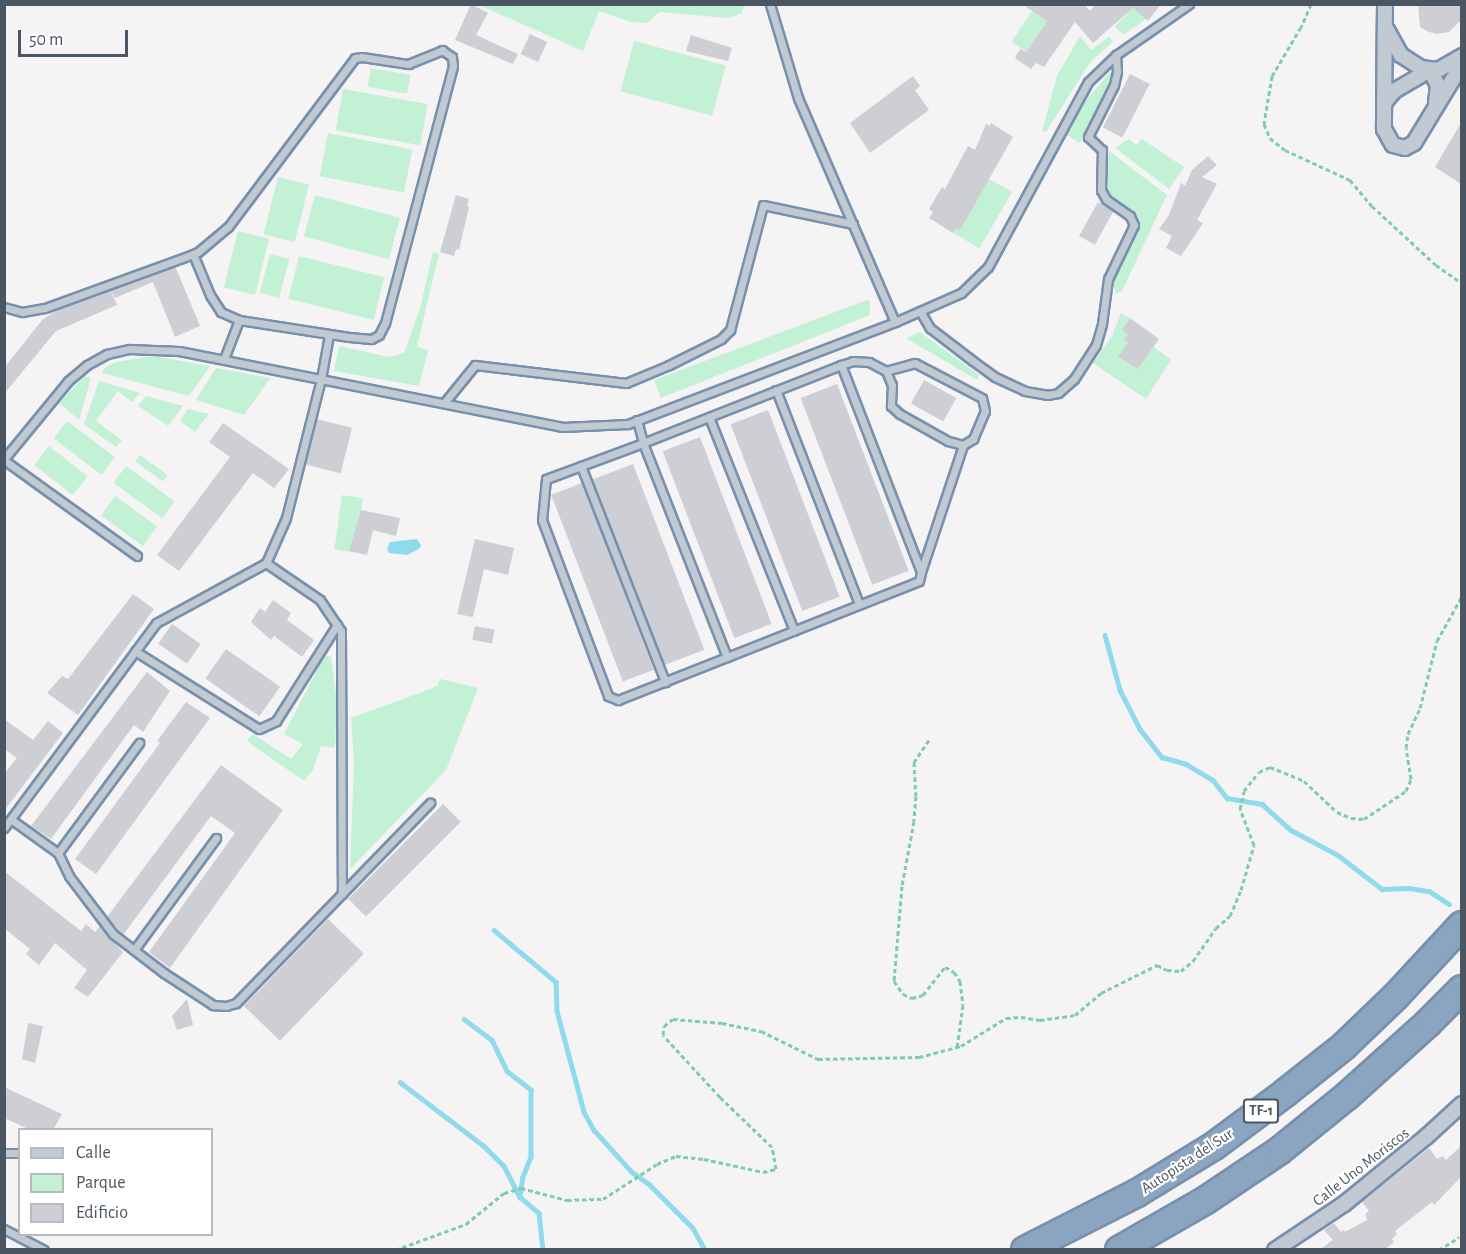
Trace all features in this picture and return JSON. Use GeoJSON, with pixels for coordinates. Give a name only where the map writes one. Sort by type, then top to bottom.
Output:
{"type":"FeatureCollection","features":[{"type":"Feature","properties":{"kind":"highway","name":"Autopista del Sur"},"geometry":{"type":"LineString","coordinates":[[1025,1250],[1137,1193],[1214,1146],[1276,1100],[1366,1024],[1461,924]]}},
{"type":"Feature","properties":{"kind":"highway","name":"TF-1"},"geometry":{"type":"LineString","coordinates":[[1119,1250],[1206,1200],[1279,1151],[1347,1096],[1428,1023],[1461,989]]}},
{"type":"Feature","properties":{"kind":"street"},"geometry":{"type":"LineString","coordinates":[[1385,4],[1384,103],[1386,136],[1393,146],[1399,148],[1414,143],[1461,64]]}},
{"type":"Feature","properties":{"kind":"street"},"geometry":{"type":"LineString","coordinates":[[1384,22],[1389,38],[1401,56],[1411,63],[1430,70],[1438,86],[1434,111]]}},
{"type":"Feature","properties":{"kind":"street"},"geometry":{"type":"LineString","coordinates":[[1384,103],[1394,91],[1430,70],[1445,67],[1461,56]]}},
{"type":"Feature","properties":{"kind":"street","name":"Calle Uno Moriscos"},"geometry":{"type":"LineString","coordinates":[[1275,1250],[1344,1204],[1426,1137],[1461,1104]]}},
{"type":"Feature","properties":{"kind":"lane"},"geometry":{"type":"LineString","coordinates":[[770,4],[798,98],[895,322]]}},
{"type":"Feature","properties":{"kind":"lane"},"geometry":{"type":"LineString","coordinates":[[137,555],[4,459],[68,381],[87,365],[107,354],[129,349],[179,351],[562,427],[628,424],[895,322],[961,293],[988,267],[1088,82],[1116,55],[1189,4]]}},
{"type":"Feature","properties":{"kind":"lane"},"geometry":{"type":"LineString","coordinates":[[4,307],[22,312],[45,308],[193,254],[228,227],[355,58],[408,64],[442,50],[452,57],[453,66],[385,323],[379,335],[371,339],[239,320],[221,312],[210,295],[193,254]]}},
{"type":"Feature","properties":{"kind":"lane"},"geometry":{"type":"LineString","coordinates":[[920,311],[930,328],[973,361],[995,377],[1026,391],[1058,393],[1074,379],[1096,345],[1102,324],[1108,279],[1134,225],[1130,216],[1106,199],[1101,190],[1102,150],[1088,137],[1114,85],[1117,72],[1116,55]]}},
{"type":"Feature","properties":{"kind":"lane"},"geometry":{"type":"LineString","coordinates":[[444,403],[475,365],[626,383],[669,365],[721,339],[730,330],[764,205],[853,224]]}},
{"type":"Feature","properties":{"kind":"lane"},"geometry":{"type":"LineString","coordinates":[[224,359],[239,320]]}},
{"type":"Feature","properties":{"kind":"lane"},"geometry":{"type":"LineString","coordinates":[[4,828],[156,623],[266,563],[286,518],[321,379],[329,334]]}},
{"type":"Feature","properties":{"kind":"lane"},"geometry":{"type":"LineString","coordinates":[[886,371],[915,363],[982,398],[984,411],[973,439],[963,445],[919,581],[618,700],[608,696],[542,520],[546,479],[853,361],[869,362],[886,371],[892,385],[891,406],[900,414],[948,441],[963,445]]}},
{"type":"Feature","properties":{"kind":"lane"},"geometry":{"type":"LineString","coordinates":[[841,365],[921,572]]}},
{"type":"Feature","properties":{"kind":"lane"},"geometry":{"type":"LineString","coordinates":[[776,390],[860,604]]}},
{"type":"Feature","properties":{"kind":"lane"},"geometry":{"type":"LineString","coordinates":[[708,417],[794,631]]}},
{"type":"Feature","properties":{"kind":"lane"},"geometry":{"type":"LineString","coordinates":[[637,420],[643,443],[727,657]]}},
{"type":"Feature","properties":{"kind":"lane"},"geometry":{"type":"LineString","coordinates":[[581,466],[665,682]]}},
{"type":"Feature","properties":{"kind":"lane"},"geometry":{"type":"LineString","coordinates":[[266,563],[320,600],[341,631],[342,894]]}},
{"type":"Feature","properties":{"kind":"lane"},"geometry":{"type":"LineString","coordinates":[[135,651],[258,729],[276,721],[337,625]]}},
{"type":"Feature","properties":{"kind":"lane"},"geometry":{"type":"LineString","coordinates":[[58,853],[139,743]]}},
{"type":"Feature","properties":{"kind":"lane"},"geometry":{"type":"LineString","coordinates":[[12,820],[58,853],[69,876],[113,934],[213,1005],[226,1006],[236,1003],[430,803]]}},
{"type":"Feature","properties":{"kind":"lane"},"geometry":{"type":"LineString","coordinates":[[134,950],[216,838]]}},
{"type":"Feature","properties":{"kind":"lane"},"geometry":{"type":"LineString","coordinates":[[4,1229],[44,1250]]}},
{"type":"Feature","properties":{"kind":"path"},"geometry":{"type":"LineString","coordinates":[[1311,4],[1301,27],[1272,76],[1264,124],[1270,138],[1285,150],[1350,180],[1372,206],[1436,264],[1461,283]]}},
{"type":"Feature","properties":{"kind":"path"},"geometry":{"type":"LineString","coordinates":[[395,1250],[466,1224],[504,1193],[521,1188],[567,1200],[603,1198],[657,1164],[676,1156],[763,1172],[776,1169],[772,1147],[720,1097],[663,1035],[664,1026],[672,1019],[722,1023],[761,1031],[818,1059],[919,1057],[957,1048],[1006,1018],[1020,1017],[1040,1020],[1075,1015],[1101,993],[1126,982],[1142,970],[1157,965],[1167,970],[1181,971],[1193,961],[1216,928],[1230,916],[1241,890],[1254,845],[1240,809],[1244,791],[1258,772],[1270,767],[1304,781],[1337,812],[1351,818],[1364,819],[1407,791],[1411,779],[1406,748],[1408,734],[1420,708],[1437,641],[1461,596]]}},
{"type":"Feature","properties":{"kind":"path"},"geometry":{"type":"LineString","coordinates":[[929,740],[914,762],[916,796],[914,821],[902,886],[894,981],[903,994],[912,998],[923,995],[945,967],[954,972],[960,981],[963,1005],[957,1048]]}},
{"type":"Feature","properties":{"kind":"path"},"geometry":{"type":"LineString","coordinates":[[1439,1250],[1459,1237]]}},
{"type":"Feature","properties":{"kind":"green space"},"geometry":{"type":"Polygon","coordinates":[[[744,4],[742,13],[727,18],[659,12],[647,23],[631,22],[599,11],[583,51],[479,5],[744,4]]]}},
{"type":"Feature","properties":{"kind":"green space"},"geometry":{"type":"Polygon","coordinates":[[[1133,8],[1146,19],[1123,35],[1115,26],[1133,8]]]}},
{"type":"Feature","properties":{"kind":"green space"},"geometry":{"type":"Polygon","coordinates":[[[1032,11],[1047,21],[1026,52],[1011,42],[1032,11]]]}},
{"type":"Feature","properties":{"kind":"green space"},"geometry":{"type":"Polygon","coordinates":[[[1080,36],[1091,50],[1109,37],[1113,42],[1091,61],[1046,132],[1042,131],[1057,76],[1080,36]]]}},
{"type":"Feature","properties":{"kind":"green space"},"geometry":{"type":"Polygon","coordinates":[[[634,41],[726,66],[712,116],[621,91],[634,41]]]}},
{"type":"Feature","properties":{"kind":"green space"},"geometry":{"type":"Polygon","coordinates":[[[371,68],[410,75],[407,94],[368,87],[371,68]]]}},
{"type":"Feature","properties":{"kind":"green space"},"geometry":{"type":"Polygon","coordinates":[[[1110,72],[1112,73],[1107,89],[1080,143],[1065,134],[1084,103],[1110,72]]]}},
{"type":"Feature","properties":{"kind":"green space"},"geometry":{"type":"Polygon","coordinates":[[[343,89],[428,104],[420,145],[336,130],[343,89]]]}},
{"type":"Feature","properties":{"kind":"green space"},"geometry":{"type":"Polygon","coordinates":[[[328,133],[412,149],[404,193],[320,176],[328,133]]]}},
{"type":"Feature","properties":{"kind":"green space"},"geometry":{"type":"Polygon","coordinates":[[[1129,139],[1136,145],[1142,139],[1184,167],[1169,189],[1115,148],[1129,139]]]}},
{"type":"Feature","properties":{"kind":"green space"},"geometry":{"type":"Polygon","coordinates":[[[1109,151],[1167,195],[1122,291],[1116,294],[1113,284],[1141,222],[1135,212],[1109,195],[1104,188],[1109,151]]]}},
{"type":"Feature","properties":{"kind":"green space"},"geometry":{"type":"Polygon","coordinates":[[[278,177],[309,185],[295,242],[264,234],[278,177]]]}},
{"type":"Feature","properties":{"kind":"green space"},"geometry":{"type":"Polygon","coordinates":[[[986,177],[1012,192],[979,248],[954,233],[986,177]]]}},
{"type":"Feature","properties":{"kind":"green space"},"geometry":{"type":"Polygon","coordinates":[[[315,195],[400,218],[389,259],[304,237],[315,195]]]}},
{"type":"Feature","properties":{"kind":"green space"},"geometry":{"type":"Polygon","coordinates":[[[238,231],[269,239],[255,295],[224,287],[238,231]]]}},
{"type":"Feature","properties":{"kind":"green space"},"geometry":{"type":"Polygon","coordinates":[[[433,252],[439,254],[417,346],[428,351],[419,386],[334,371],[339,346],[389,357],[404,353],[420,308],[433,252]]]}},
{"type":"Feature","properties":{"kind":"green space"},"geometry":{"type":"Polygon","coordinates":[[[270,254],[289,259],[279,298],[260,293],[270,254]]]}},
{"type":"Feature","properties":{"kind":"green space"},"geometry":{"type":"Polygon","coordinates":[[[299,256],[384,277],[374,320],[288,299],[299,256]]]}},
{"type":"Feature","properties":{"kind":"green space"},"geometry":{"type":"Polygon","coordinates":[[[867,300],[870,301],[870,315],[661,398],[654,380],[867,300]]]}},
{"type":"Feature","properties":{"kind":"green space"},"geometry":{"type":"Polygon","coordinates":[[[1121,313],[1130,318],[1122,330],[1128,335],[1125,340],[1128,343],[1119,358],[1138,369],[1149,350],[1154,347],[1171,360],[1146,399],[1093,363],[1112,336],[1121,313]]]}},
{"type":"Feature","properties":{"kind":"green space"},"geometry":{"type":"Polygon","coordinates":[[[920,332],[979,375],[977,380],[906,338],[920,332]]]}},
{"type":"Feature","properties":{"kind":"green space"},"geometry":{"type":"Polygon","coordinates":[[[153,356],[210,366],[189,396],[102,373],[104,368],[116,362],[153,356]]]}},
{"type":"Feature","properties":{"kind":"green space"},"geometry":{"type":"Polygon","coordinates":[[[216,368],[270,378],[244,415],[196,400],[216,368]]]}},
{"type":"Feature","properties":{"kind":"green space"},"geometry":{"type":"Polygon","coordinates":[[[85,376],[91,378],[79,420],[59,403],[85,376]]]}},
{"type":"Feature","properties":{"kind":"green space"},"geometry":{"type":"Polygon","coordinates":[[[99,381],[140,393],[132,402],[118,391],[96,421],[122,440],[116,447],[84,424],[99,381]]]}},
{"type":"Feature","properties":{"kind":"green space"},"geometry":{"type":"Polygon","coordinates":[[[146,396],[183,406],[168,426],[138,406],[146,396]]]}},
{"type":"Feature","properties":{"kind":"green space"},"geometry":{"type":"Polygon","coordinates":[[[188,409],[209,414],[195,432],[180,421],[188,409]]]}},
{"type":"Feature","properties":{"kind":"green space"},"geometry":{"type":"Polygon","coordinates":[[[67,421],[115,457],[102,475],[54,439],[67,421]]]}},
{"type":"Feature","properties":{"kind":"green space"},"geometry":{"type":"Polygon","coordinates":[[[49,446],[88,476],[73,495],[34,465],[49,446]]]}},
{"type":"Feature","properties":{"kind":"green space"},"geometry":{"type":"Polygon","coordinates":[[[140,455],[168,475],[163,481],[135,461],[140,455]]]}},
{"type":"Feature","properties":{"kind":"green space"},"geometry":{"type":"Polygon","coordinates":[[[126,466],[175,501],[162,518],[114,483],[126,466]]]}},
{"type":"Feature","properties":{"kind":"green space"},"geometry":{"type":"Polygon","coordinates":[[[342,495],[363,498],[355,552],[334,549],[342,495]]]}},
{"type":"Feature","properties":{"kind":"green space"},"geometry":{"type":"Polygon","coordinates":[[[115,496],[157,527],[143,546],[101,515],[115,496]]]}},
{"type":"Feature","properties":{"kind":"green space"},"geometry":{"type":"Polygon","coordinates":[[[325,655],[331,657],[337,701],[335,748],[321,746],[313,770],[304,781],[247,741],[253,734],[291,759],[303,744],[284,734],[325,655]]]}},
{"type":"Feature","properties":{"kind":"green space"},"geometry":{"type":"Polygon","coordinates":[[[440,679],[478,688],[446,770],[350,869],[354,762],[351,718],[437,686],[440,679]]]}},
{"type":"Feature","properties":{"kind":"water"},"geometry":{"type":"Polygon","coordinates":[[[417,539],[421,545],[419,549],[407,555],[389,553],[387,549],[390,542],[417,539]]]}},
{"type":"Feature","properties":{"kind":"building"},"geometry":{"type":"Polygon","coordinates":[[[471,4],[488,13],[476,35],[518,54],[513,64],[455,40],[471,4]]]}},
{"type":"Feature","properties":{"kind":"building"},"geometry":{"type":"Polygon","coordinates":[[[1022,4],[1084,4],[1090,11],[1096,4],[1161,4],[1148,21],[1133,8],[1093,43],[1075,22],[1044,67],[1036,63],[1031,69],[1015,58],[1020,49],[1026,52],[1047,21],[1022,4]]]}},
{"type":"Feature","properties":{"kind":"building"},"geometry":{"type":"Polygon","coordinates":[[[1418,4],[1461,4],[1461,20],[1449,32],[1437,34],[1429,32],[1420,27],[1418,4]]]}},
{"type":"Feature","properties":{"kind":"building"},"geometry":{"type":"Polygon","coordinates":[[[530,34],[547,42],[538,62],[521,54],[530,34]]]}},
{"type":"Feature","properties":{"kind":"building"},"geometry":{"type":"Polygon","coordinates":[[[691,35],[732,48],[728,61],[686,51],[691,35]]]}},
{"type":"Feature","properties":{"kind":"building"},"geometry":{"type":"Polygon","coordinates":[[[1130,74],[1150,84],[1122,137],[1103,127],[1130,74]]]}},
{"type":"Feature","properties":{"kind":"building"},"geometry":{"type":"Polygon","coordinates":[[[913,76],[920,86],[915,90],[929,110],[870,153],[850,123],[913,76]]]}},
{"type":"Feature","properties":{"kind":"building"},"geometry":{"type":"Polygon","coordinates":[[[991,123],[1013,137],[960,230],[957,228],[953,233],[929,218],[933,212],[929,209],[942,187],[945,189],[968,146],[975,150],[986,124],[989,126],[991,123]]]}},
{"type":"Feature","properties":{"kind":"building"},"geometry":{"type":"Polygon","coordinates":[[[1461,123],[1461,184],[1435,167],[1461,123]]]}},
{"type":"Feature","properties":{"kind":"building"},"geometry":{"type":"Polygon","coordinates":[[[1208,156],[1217,165],[1202,177],[1217,184],[1197,220],[1203,223],[1181,256],[1166,248],[1172,236],[1159,229],[1169,215],[1181,183],[1185,186],[1192,170],[1208,156]]]}},
{"type":"Feature","properties":{"kind":"building"},"geometry":{"type":"Polygon","coordinates":[[[456,195],[469,199],[467,206],[469,207],[459,250],[456,249],[454,256],[440,252],[456,195]]]}},
{"type":"Feature","properties":{"kind":"building"},"geometry":{"type":"Polygon","coordinates":[[[1098,202],[1114,211],[1095,245],[1079,236],[1098,202]]]}},
{"type":"Feature","properties":{"kind":"building"},"geometry":{"type":"Polygon","coordinates":[[[175,266],[200,326],[175,337],[153,282],[115,298],[110,290],[175,266]]]}},
{"type":"Feature","properties":{"kind":"building"},"geometry":{"type":"Polygon","coordinates":[[[110,290],[117,305],[56,331],[4,394],[4,368],[43,319],[58,310],[110,290]]]}},
{"type":"Feature","properties":{"kind":"building"},"geometry":{"type":"Polygon","coordinates":[[[1130,318],[1159,339],[1138,369],[1118,357],[1128,343],[1124,340],[1128,335],[1122,330],[1130,318]]]}},
{"type":"Feature","properties":{"kind":"building"},"geometry":{"type":"Polygon","coordinates":[[[924,380],[956,398],[943,422],[911,404],[924,380]]]}},
{"type":"Feature","properties":{"kind":"building"},"geometry":{"type":"Polygon","coordinates":[[[837,384],[909,571],[872,585],[801,398],[837,384]]]}},
{"type":"Feature","properties":{"kind":"building"},"geometry":{"type":"Polygon","coordinates":[[[768,410],[840,597],[802,611],[731,424],[768,410]]]}},
{"type":"Feature","properties":{"kind":"building"},"geometry":{"type":"Polygon","coordinates":[[[317,419],[352,428],[341,473],[306,465],[317,419]]]}},
{"type":"Feature","properties":{"kind":"building"},"geometry":{"type":"Polygon","coordinates":[[[223,423],[289,469],[274,488],[253,473],[179,571],[157,555],[230,457],[209,442],[223,423]]]}},
{"type":"Feature","properties":{"kind":"building"},"geometry":{"type":"Polygon","coordinates":[[[700,437],[772,624],[734,638],[663,451],[700,437]]]}},
{"type":"Feature","properties":{"kind":"building"},"geometry":{"type":"Polygon","coordinates":[[[633,464],[704,650],[663,666],[592,480],[633,464]]]}},
{"type":"Feature","properties":{"kind":"building"},"geometry":{"type":"Polygon","coordinates":[[[582,483],[654,670],[623,682],[551,495],[582,483]]]}},
{"type":"Feature","properties":{"kind":"building"},"geometry":{"type":"Polygon","coordinates":[[[361,510],[400,518],[396,536],[373,530],[367,555],[349,551],[361,510]]]}},
{"type":"Feature","properties":{"kind":"building"},"geometry":{"type":"Polygon","coordinates":[[[475,539],[514,548],[508,575],[484,569],[473,617],[457,614],[475,539]]]}},
{"type":"Feature","properties":{"kind":"building"},"geometry":{"type":"Polygon","coordinates":[[[133,594],[154,609],[78,715],[47,693],[62,676],[68,679],[133,594]]]}},
{"type":"Feature","properties":{"kind":"building"},"geometry":{"type":"Polygon","coordinates":[[[273,600],[291,613],[287,620],[314,640],[302,657],[274,636],[271,640],[251,622],[260,608],[265,612],[273,600]]]}},
{"type":"Feature","properties":{"kind":"building"},"geometry":{"type":"Polygon","coordinates":[[[172,624],[201,644],[187,664],[158,644],[172,624]]]}},
{"type":"Feature","properties":{"kind":"building"},"geometry":{"type":"Polygon","coordinates":[[[475,626],[495,630],[492,644],[472,640],[475,626]]]}},
{"type":"Feature","properties":{"kind":"building"},"geometry":{"type":"Polygon","coordinates":[[[226,649],[280,687],[259,716],[205,678],[226,649]]]}},
{"type":"Feature","properties":{"kind":"building"},"geometry":{"type":"Polygon","coordinates":[[[147,672],[170,691],[143,732],[134,725],[51,839],[31,826],[147,672]]]}},
{"type":"Feature","properties":{"kind":"building"},"geometry":{"type":"Polygon","coordinates":[[[186,702],[210,718],[96,874],[75,859],[160,743],[157,741],[186,702]]]}},
{"type":"Feature","properties":{"kind":"building"},"geometry":{"type":"Polygon","coordinates":[[[4,719],[33,740],[48,721],[63,733],[4,811],[4,774],[17,758],[4,749],[4,719]]]}},
{"type":"Feature","properties":{"kind":"building"},"geometry":{"type":"Polygon","coordinates":[[[221,765],[283,810],[170,968],[149,952],[235,833],[211,816],[123,935],[107,917],[221,765]]]}},
{"type":"Feature","properties":{"kind":"building"},"geometry":{"type":"Polygon","coordinates":[[[443,804],[461,822],[366,916],[348,899],[443,804]]]}},
{"type":"Feature","properties":{"kind":"building"},"geometry":{"type":"Polygon","coordinates":[[[4,871],[81,931],[86,924],[95,932],[100,926],[123,952],[88,997],[74,988],[87,970],[55,943],[39,965],[26,954],[30,949],[4,928],[4,871]]]}},
{"type":"Feature","properties":{"kind":"building"},"geometry":{"type":"Polygon","coordinates":[[[328,919],[364,954],[280,1041],[244,1006],[328,919]]]}},
{"type":"Feature","properties":{"kind":"building"},"geometry":{"type":"Polygon","coordinates":[[[187,999],[193,1025],[177,1030],[172,1016],[187,999]]]}},
{"type":"Feature","properties":{"kind":"building"},"geometry":{"type":"Polygon","coordinates":[[[28,1023],[43,1026],[35,1063],[22,1059],[28,1023]]]}},
{"type":"Feature","properties":{"kind":"building"},"geometry":{"type":"Polygon","coordinates":[[[4,1087],[62,1114],[54,1128],[26,1128],[4,1118],[4,1087]]]}},
{"type":"Feature","properties":{"kind":"building"},"geometry":{"type":"Polygon","coordinates":[[[1461,1146],[1461,1177],[1434,1205],[1432,1202],[1395,1231],[1397,1234],[1392,1239],[1394,1242],[1384,1250],[1319,1250],[1333,1240],[1324,1230],[1334,1223],[1341,1232],[1344,1230],[1345,1232],[1367,1220],[1365,1214],[1369,1211],[1362,1202],[1429,1148],[1437,1159],[1443,1156],[1446,1160],[1461,1146]]]}},
{"type":"Feature","properties":{"kind":"waterway"},"geometry":{"type":"LineString","coordinates":[[1105,635],[1120,690],[1140,729],[1162,757],[1186,764],[1213,780],[1227,798],[1262,804],[1291,830],[1338,855],[1382,889],[1409,888],[1429,891],[1449,904]]}},
{"type":"Feature","properties":{"kind":"waterway"},"geometry":{"type":"LineString","coordinates":[[494,930],[556,982],[557,1011],[584,1112],[594,1130],[632,1172],[649,1184],[693,1228],[705,1250]]}},
{"type":"Feature","properties":{"kind":"waterway"},"geometry":{"type":"LineString","coordinates":[[464,1019],[492,1040],[507,1071],[531,1090],[531,1157],[523,1177],[520,1197]]}},
{"type":"Feature","properties":{"kind":"waterway"},"geometry":{"type":"LineString","coordinates":[[400,1082],[484,1146],[504,1166],[520,1197],[539,1213],[543,1250]]}}]}
